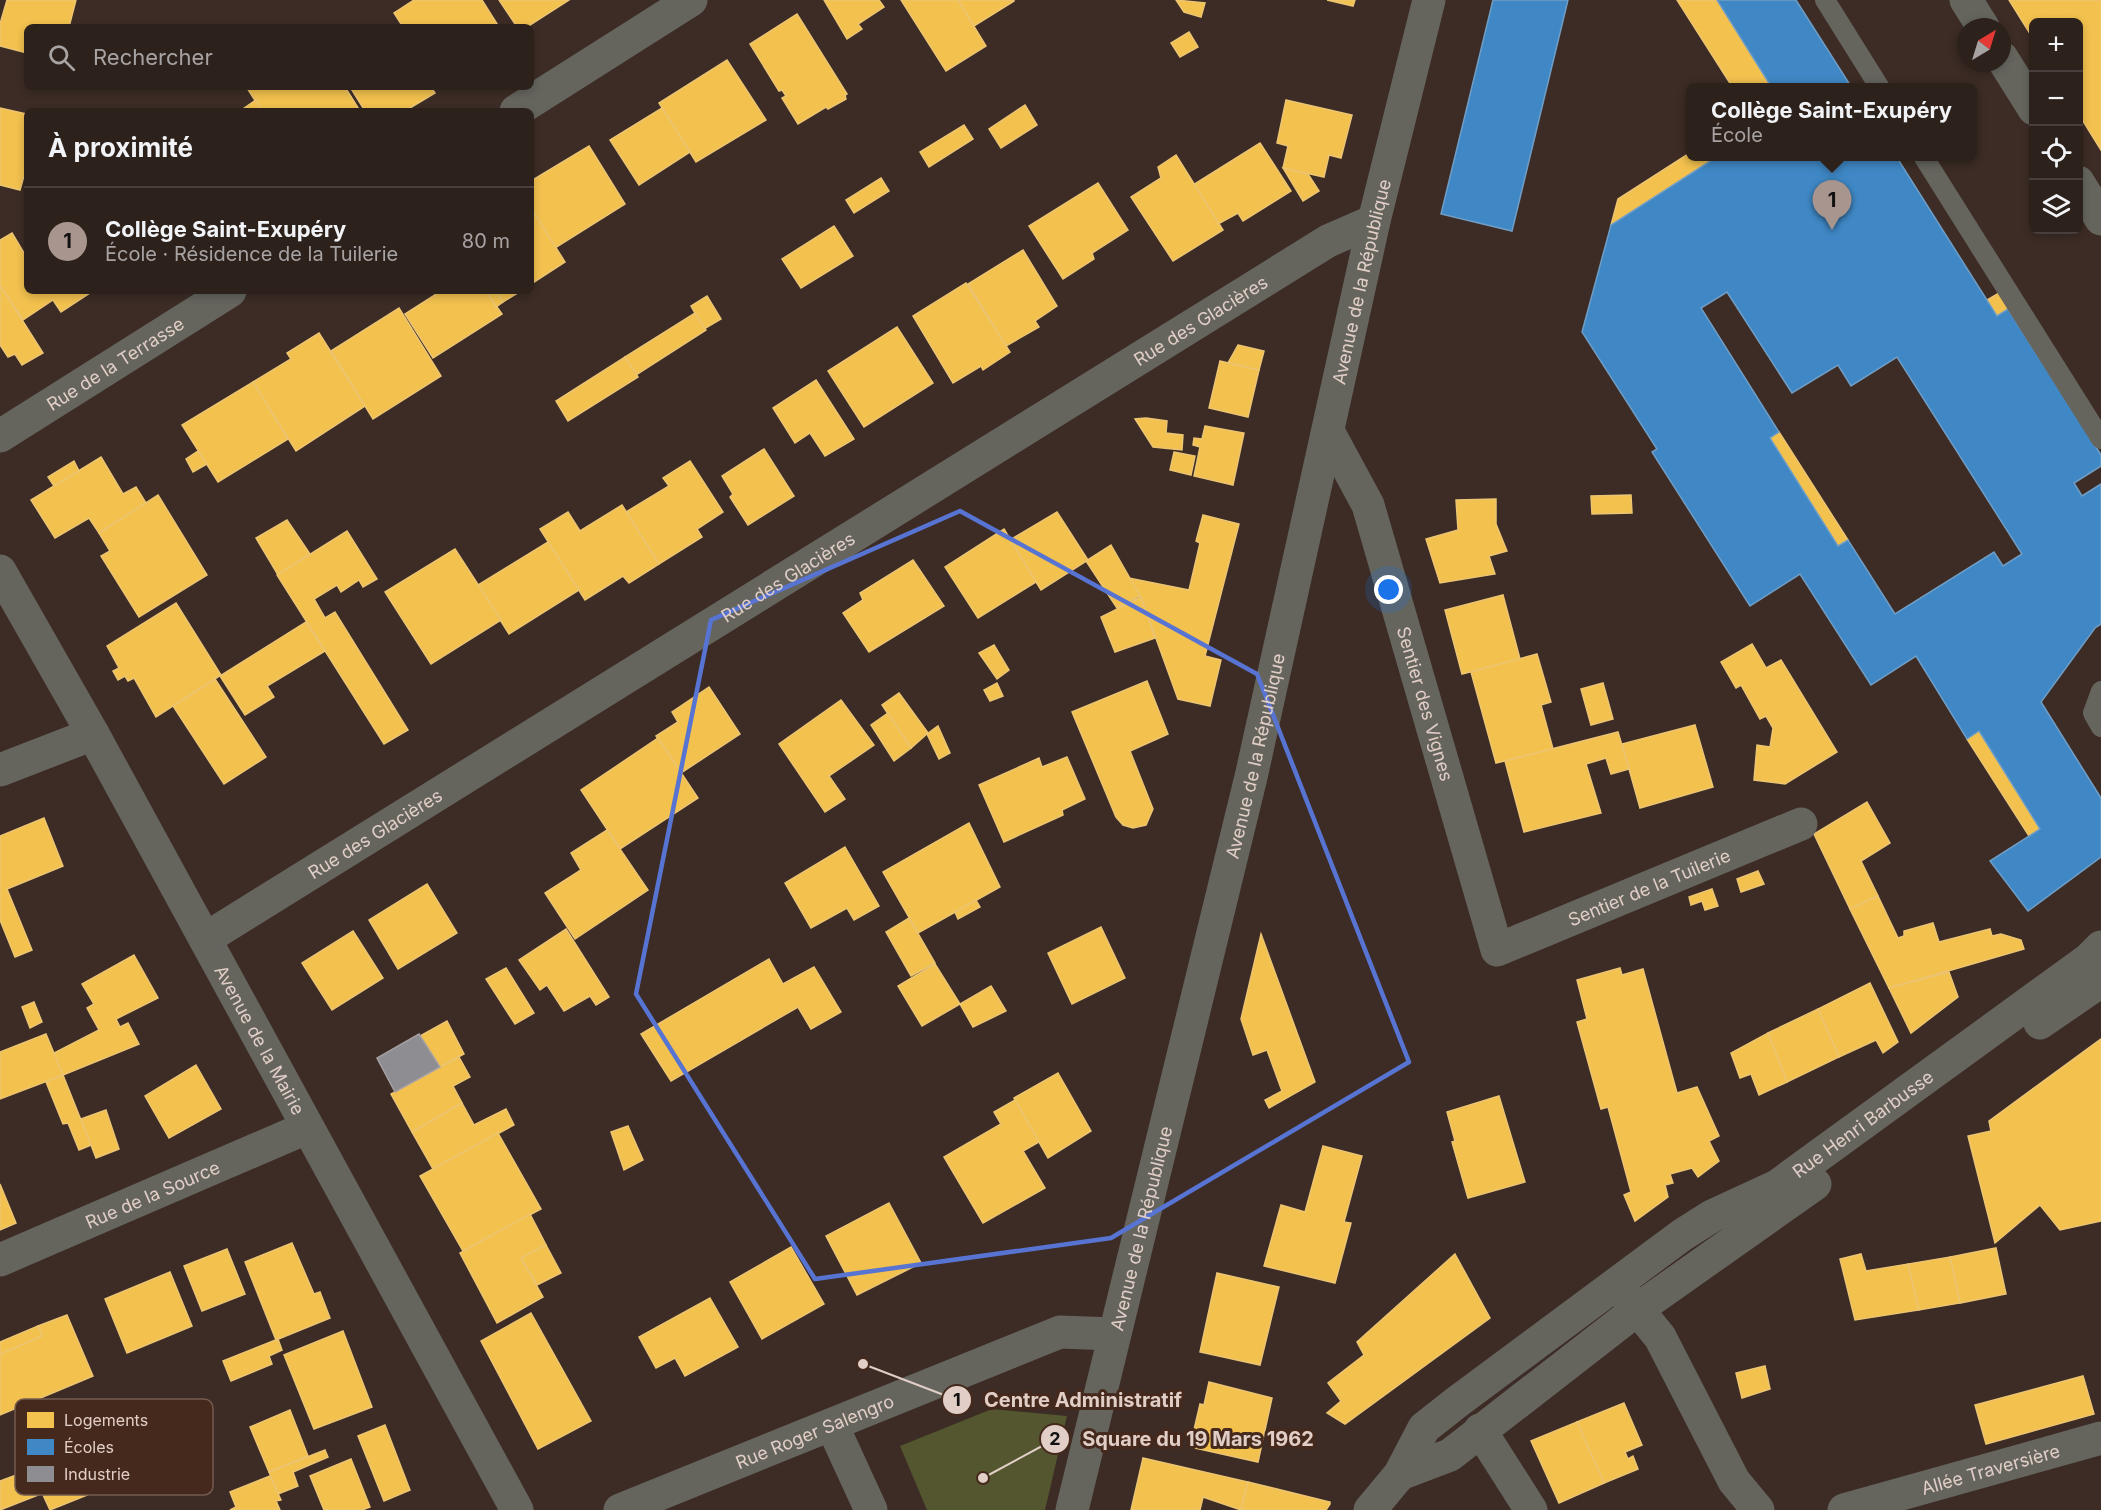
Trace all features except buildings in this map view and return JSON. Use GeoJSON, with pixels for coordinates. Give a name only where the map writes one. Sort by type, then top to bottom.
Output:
{"type":"FeatureCollection","features":[{"type":"Feature","properties":{"kind":"street"},"geometry":{"type":"LineString","coordinates":[[521,108],[692,0]]}},
{"type":"Feature","properties":{"kind":"street","name":"Avenue de la République"},"geometry":{"type":"LineString","coordinates":[[1072,1510],[1251,777],[1374,221],[1429,0]]}},
{"type":"Feature","properties":{"kind":"street"},"geometry":{"type":"LineString","coordinates":[[1966,0],[1977,18]]}},
{"type":"Feature","properties":{"kind":"street"},"geometry":{"type":"LineString","coordinates":[[2011,72],[2029,101]]}},
{"type":"Feature","properties":{"kind":"street"},"geometry":{"type":"LineString","coordinates":[[2083,189],[2101,219]]}},
{"type":"Feature","properties":{"kind":"street","name":"Rue des Glacières"},"geometry":{"type":"LineString","coordinates":[[205,939],[1328,241],[1374,221]]}},
{"type":"Feature","properties":{"kind":"street","name":"Rue de la Terrasse"},"geometry":{"type":"LineString","coordinates":[[0,436],[225,294]]}},
{"type":"Feature","properties":{"kind":"street","name":"Sentier des Vignes"},"geometry":{"type":"LineString","coordinates":[[1328,431],[1368,505],[1497,950]]}},
{"type":"Feature","properties":{"kind":"street","name":"Avenue de la Mairie"},"geometry":{"type":"LineString","coordinates":[[0,570],[93,734],[306,1128],[517,1510]]}},
{"type":"Feature","properties":{"kind":"street"},"geometry":{"type":"LineString","coordinates":[[0,770],[93,734]]}},
{"type":"Feature","properties":{"kind":"street","name":"Sentier de la Tuilerie"},"geometry":{"type":"LineString","coordinates":[[1497,950],[1801,824]]}},
{"type":"Feature","properties":{"kind":"street","name":"Rue Henri Barbusse"},"geometry":{"type":"LineString","coordinates":[[1370,1510],[1400,1474],[1424,1428],[1615,1282],[1712,1216],[1778,1186],[2101,948]]}},
{"type":"Feature","properties":{"kind":"street","name":"Rue Henri Barbusse"},"geometry":{"type":"LineString","coordinates":[[1400,1474],[1450,1455],[1638,1310],[2101,981]]}},
{"type":"Feature","properties":{"kind":"street","name":"Rue de la Source"},"geometry":{"type":"LineString","coordinates":[[0,1260],[306,1128]]}},
{"type":"Feature","properties":{"kind":"street"},"geometry":{"type":"LineString","coordinates":[[1615,1282],[1660,1337],[1734,1481],[1758,1510]]}},
{"type":"Feature","properties":{"kind":"street","name":"Rue Roger Salengro"},"geometry":{"type":"LineString","coordinates":[[620,1510],[1060,1332],[1114,1334]]}},
{"type":"Feature","properties":{"kind":"street"},"geometry":{"type":"LineString","coordinates":[[832,1425],[871,1510]]}},
{"type":"Feature","properties":{"kind":"street"},"geometry":{"type":"LineString","coordinates":[[1480,1430],[1531,1510]]}},
{"type":"Feature","properties":{"kind":"street","name":"Allée Traversière"},"geometry":{"type":"LineString","coordinates":[[1844,1510],[2101,1438]]}},
{"type":"Feature","properties":{"kind":"lane"},"geometry":{"type":"LineString","coordinates":[[1825,0],[1877,83]]}},
{"type":"Feature","properties":{"kind":"lane"},"geometry":{"type":"LineString","coordinates":[[1926,161],[2101,439]]}},
{"type":"Feature","properties":{"kind":"lane"},"geometry":{"type":"LineString","coordinates":[[2101,691],[2093,713],[2101,727]]}},
{"type":"Feature","properties":{"kind":"highlighted area"},"geometry":{"type":"Polygon","coordinates":[[[960,511],[1257,674],[1409,1062],[1111,1238],[815,1279],[636,994],[711,620],[960,511]]]}},
{"type":"Feature","properties":{"kind":"green space"},"geometry":{"type":"Polygon","coordinates":[[[992,1409],[1067,1416],[1045,1510],[927,1510],[900,1446],[992,1409]]]}},
{"type":"Feature","properties":{"kind":"place","name":"Collège Saint-Exupéry"},"geometry":{"type":"Point","coordinates":[1832,230]}},
{"type":"Feature","properties":{"kind":"place","name":"Centre Administratif"},"geometry":{"type":"Point","coordinates":[863,1364]}},
{"type":"Feature","properties":{"kind":"place","name":"Square du 19 Mars 1962"},"geometry":{"type":"Point","coordinates":[983,1478]}}]}
